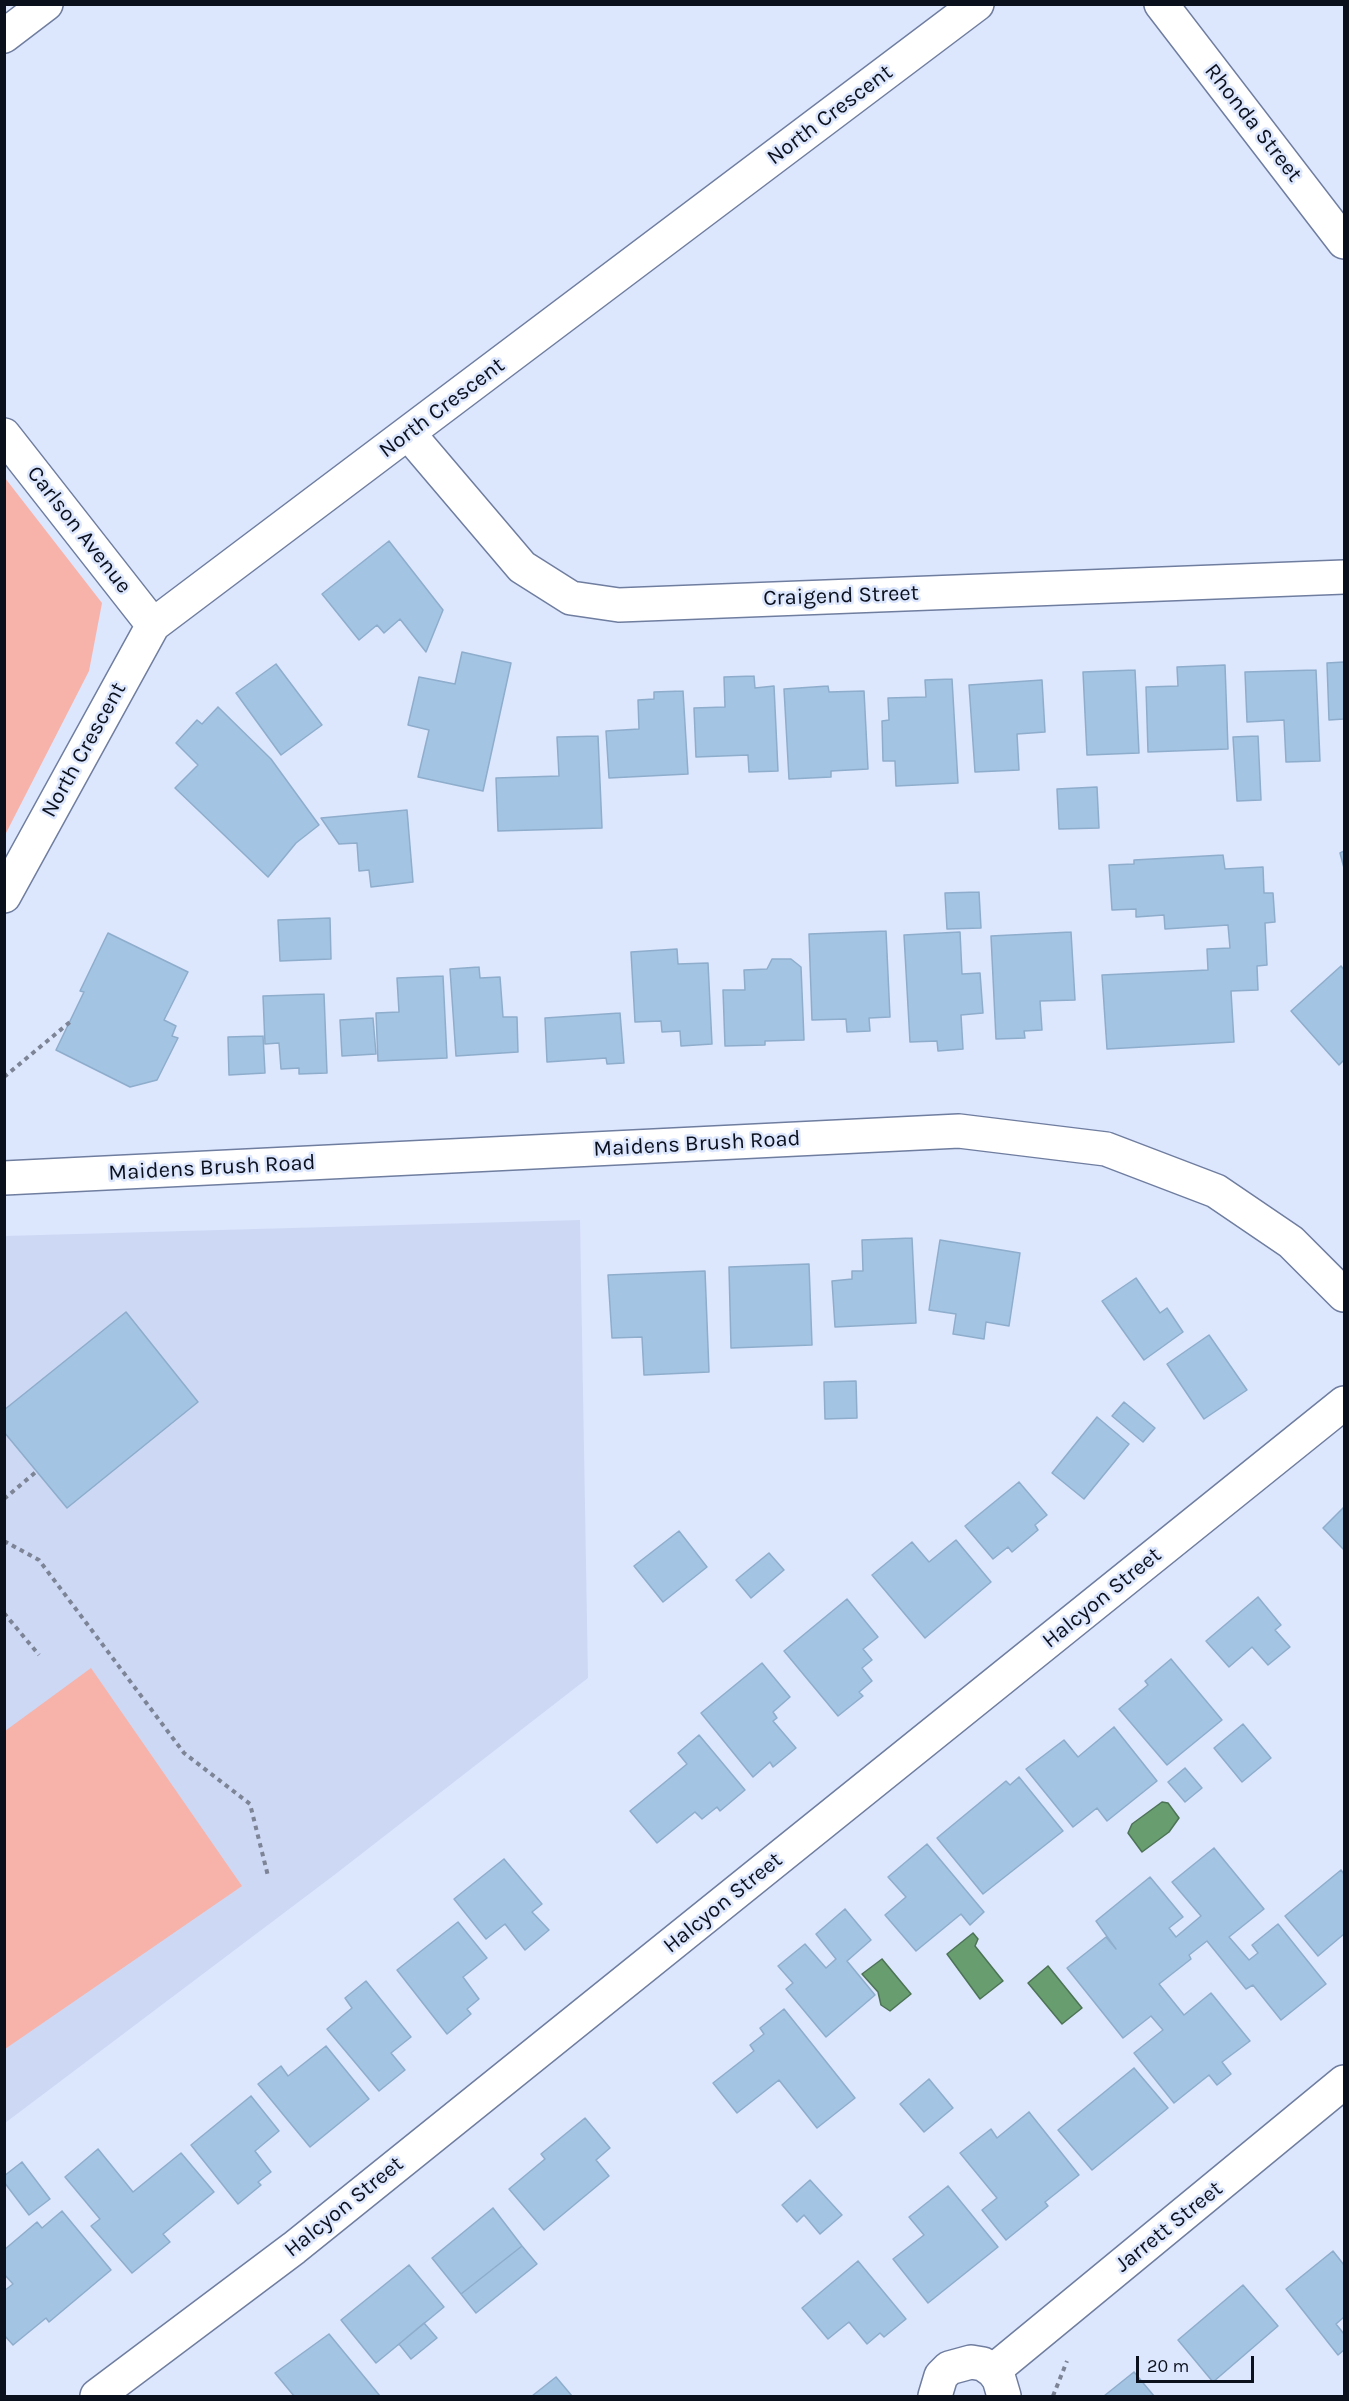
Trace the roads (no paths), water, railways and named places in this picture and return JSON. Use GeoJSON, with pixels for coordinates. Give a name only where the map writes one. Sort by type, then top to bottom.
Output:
{"type":"FeatureCollection","features":[{"type":"Feature","properties":{"kind":"street"},"geometry":{"type":"LineString","coordinates":[[4,36],[46,4]]}},
{"type":"Feature","properties":{"kind":"street","name":"North Crescent"},"geometry":{"type":"LineString","coordinates":[[4,896],[153,625],[977,4]]}},
{"type":"Feature","properties":{"kind":"street","name":"Rhonda Street"},"geometry":{"type":"LineString","coordinates":[[1161,4],[1344,242]]}},
{"type":"Feature","properties":{"kind":"street","name":"Craigend Street"},"geometry":{"type":"LineString","coordinates":[[408,433],[522,567],[571,598],[580,600],[619,605],[1344,577]]}},
{"type":"Feature","properties":{"kind":"street","name":"Carlson Avenue"},"geometry":{"type":"LineString","coordinates":[[4,435],[153,625]]}},
{"type":"Feature","properties":{"kind":"street","name":"Maidens Brush Road"},"geometry":{"type":"LineString","coordinates":[[4,1178],[959,1131],[1106,1149],[1216,1191],[1291,1242],[1344,1295]]}},
{"type":"Feature","properties":{"kind":"street","name":"Halcyon Street"},"geometry":{"type":"LineString","coordinates":[[97,2397],[294,2248],[1344,1402]]}},
{"type":"Feature","properties":{"kind":"street","name":"Jarrett Street"},"geometry":{"type":"LineString","coordinates":[[998,2384],[1344,2082]]}},
{"type":"Feature","properties":{"kind":"street"},"geometry":{"type":"LineString","coordinates":[[935,2397],[941,2376],[949,2368],[971,2362],[983,2364],[998,2384]]}}]}
